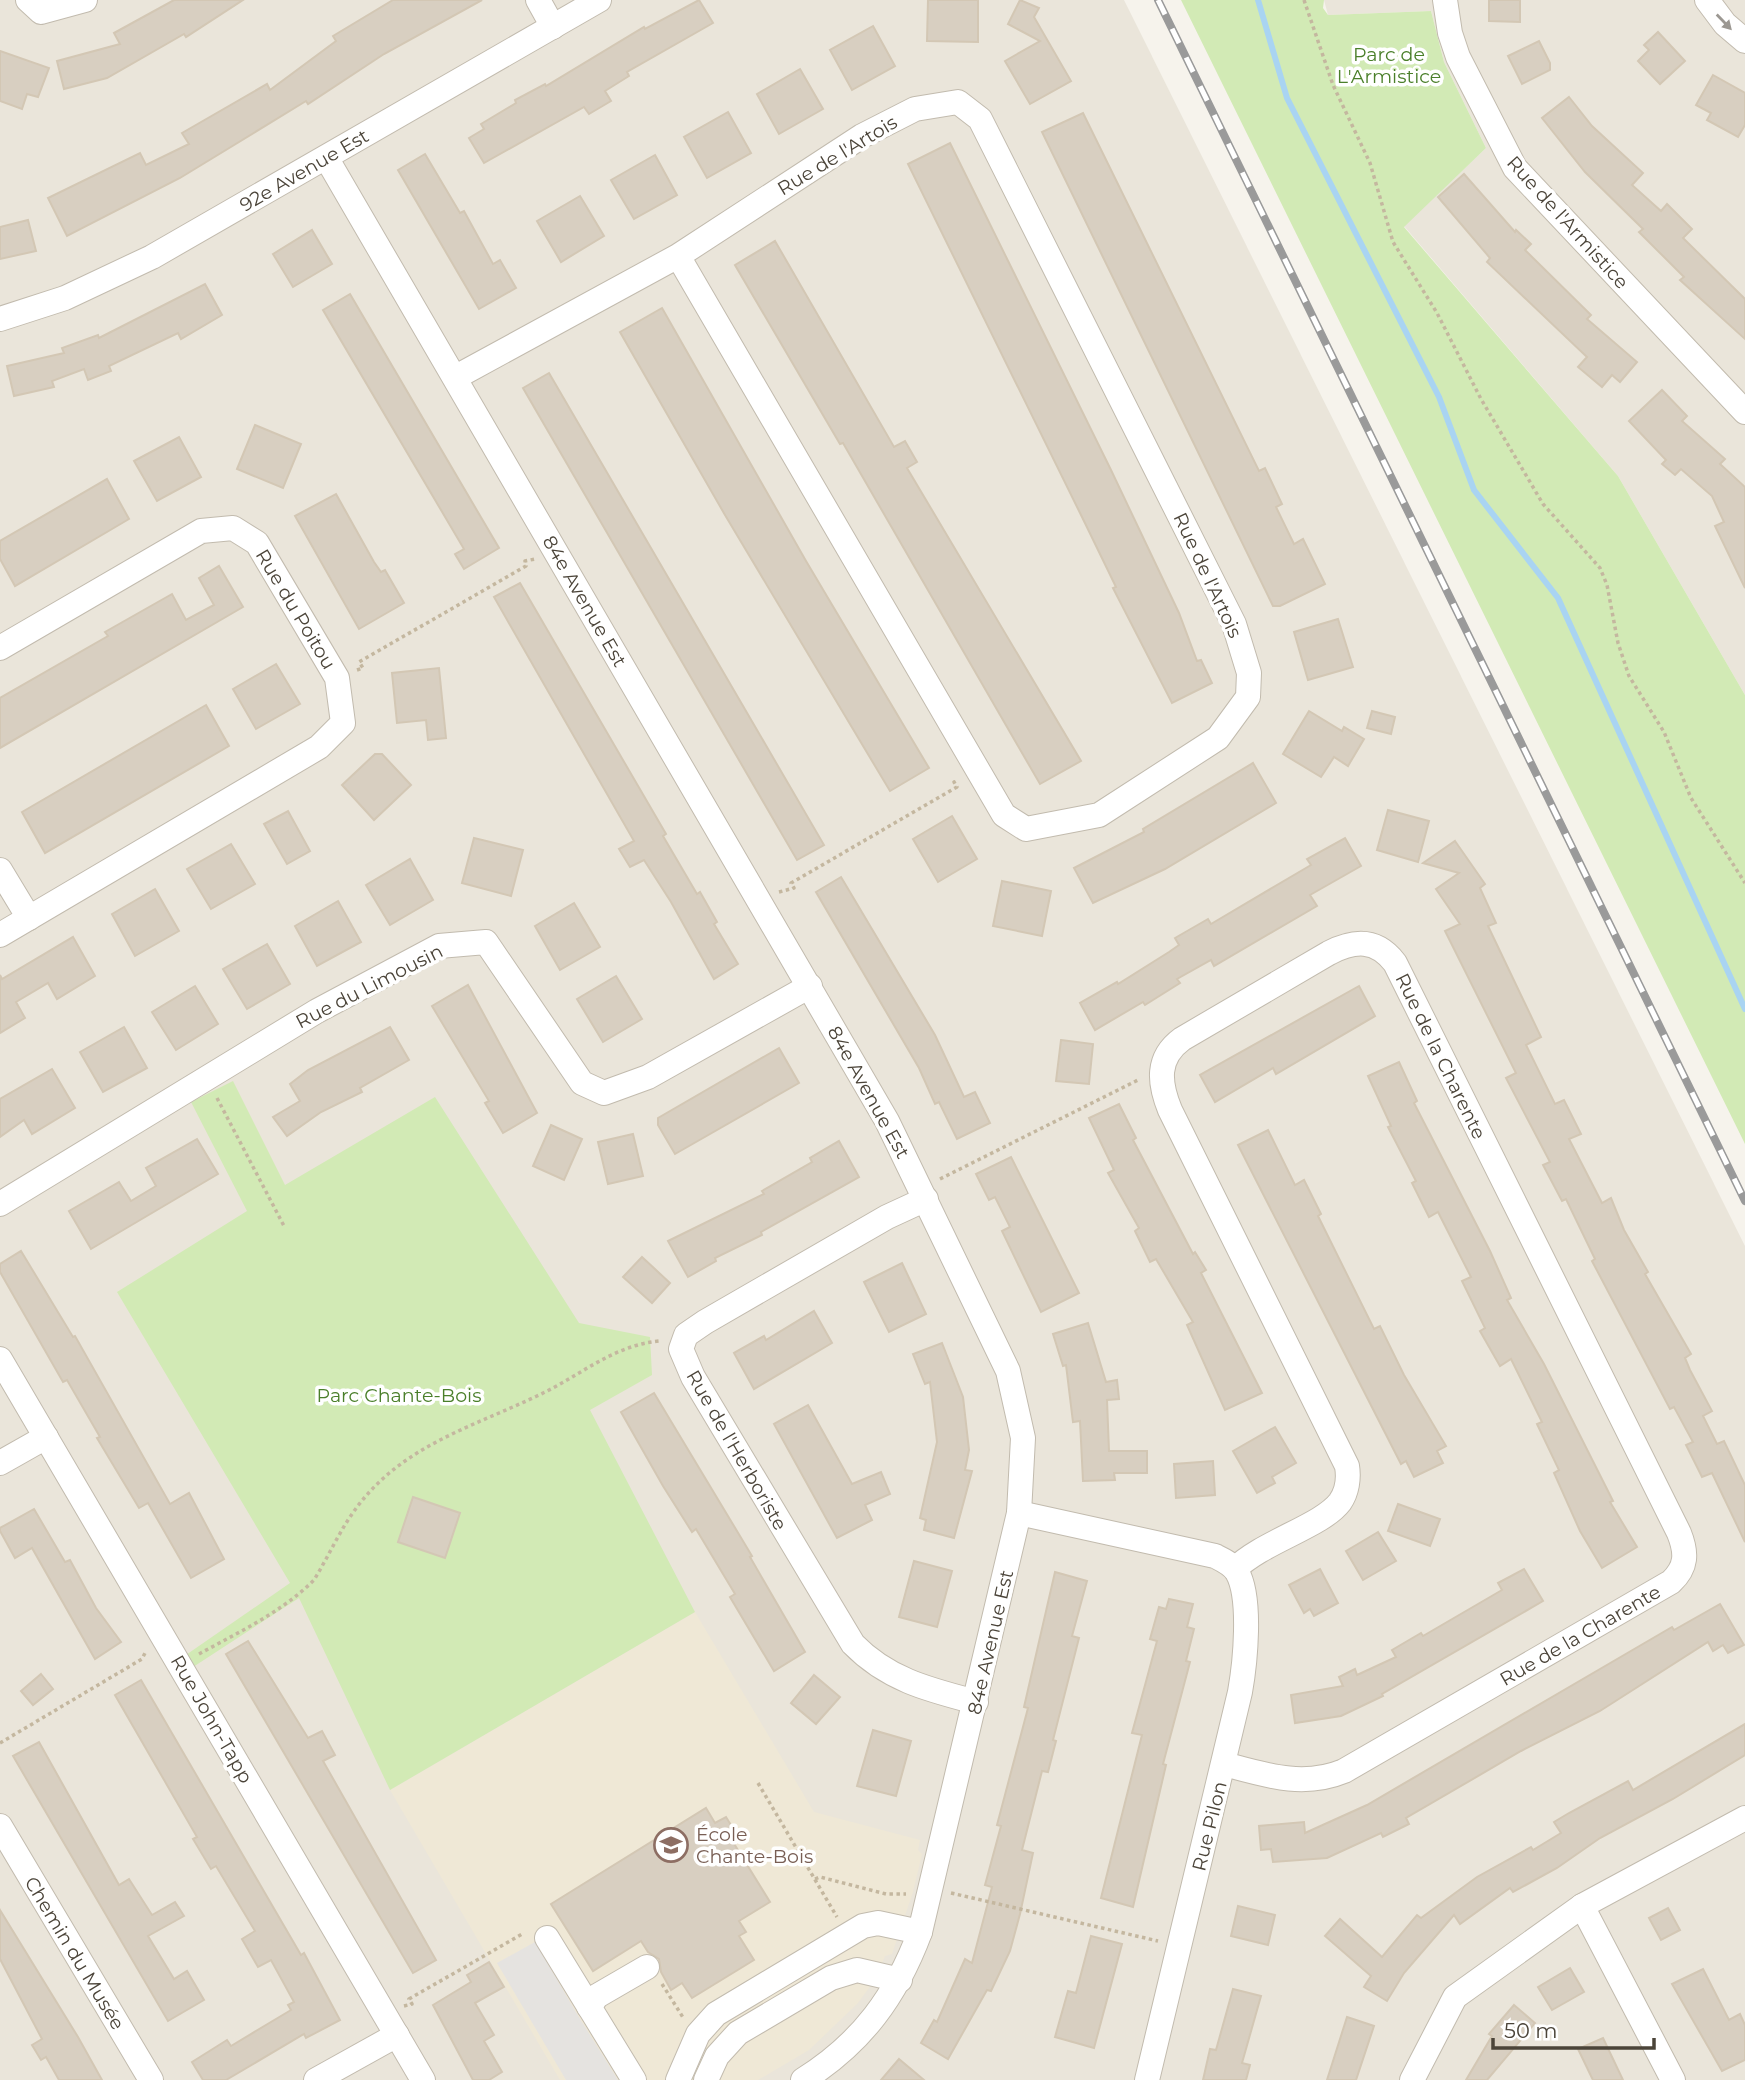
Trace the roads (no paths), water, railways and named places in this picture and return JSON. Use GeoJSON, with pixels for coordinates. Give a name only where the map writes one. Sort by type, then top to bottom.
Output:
{"type":"FeatureCollection","features":[{"type":"Feature","properties":{"kind":"street"},"geometry":{"type":"LineString","coordinates":[[28,0],[41,12],[85,0]]}},
{"type":"Feature","properties":{"kind":"street"},"geometry":{"type":"LineString","coordinates":[[538,0],[553,27]]}},
{"type":"Feature","properties":{"kind":"street","name":"92e Avenue Est"},"geometry":{"type":"LineString","coordinates":[[0,319],[65,298],[119,274],[327,159],[599,0]]}},
{"type":"Feature","properties":{"kind":"street","name":"Rue de l'Armistice"},"geometry":{"type":"LineString","coordinates":[[1445,0],[1450,33],[1458,57],[1515,168],[1745,412]]}},
{"type":"Feature","properties":{"kind":"street"},"geometry":{"type":"LineString","coordinates":[[1707,0],[1725,24],[1745,41]]}},
{"type":"Feature","properties":{"kind":"street","name":"Rue de l'Artois"},"geometry":{"type":"LineString","coordinates":[[456,377],[678,256],[862,135],[915,108],[958,102],[980,119],[1234,624],[1249,673],[1248,697],[1218,738],[1098,815],[1026,829],[1004,815],[678,256]]}},
{"type":"Feature","properties":{"kind":"street","name":"84e Avenue Est"},"geometry":{"type":"LineString","coordinates":[[327,159],[873,1095],[931,1189],[1013,1388],[1024,1446],[1019,1513],[920,1932],[900,1980],[877,2016],[857,2039],[803,2080]]}},
{"type":"Feature","properties":{"kind":"street","name":"Rue du Poitou"},"geometry":{"type":"LineString","coordinates":[[0,648],[201,531],[233,528],[257,543],[337,678],[344,723],[319,747],[0,935]]}},
{"type":"Feature","properties":{"kind":"street"},"geometry":{"type":"LineString","coordinates":[[0,870],[29,918]]}},
{"type":"Feature","properties":{"kind":"street","name":"Rue du Limousin"},"geometry":{"type":"LineString","coordinates":[[0,1204],[317,1012],[439,946],[486,942],[582,1083],[604,1093],[648,1077],[810,986]]}},
{"type":"Feature","properties":{"kind":"street","name":"Rue de la Charente"},"geometry":{"type":"LineString","coordinates":[[1224,1764],[1302,1780],[1324,1778],[1344,1771],[1671,1582],[1681,1571],[1686,1558],[1679,1533],[1395,962],[1383,950],[1370,944],[1355,942],[1341,947],[1193,1032],[1172,1047],[1162,1066],[1161,1083],[1170,1110],[1347,1466],[1348,1483],[1335,1507],[1261,1548],[1235,1569]]}},
{"type":"Feature","properties":{"kind":"street","name":"Rue de l'Herboriste"},"geometry":{"type":"LineString","coordinates":[[931,1189],[705,1322],[686,1335],[681,1349],[692,1377],[853,1644],[872,1661],[900,1679],[976,1702]]}},
{"type":"Feature","properties":{"kind":"street","name":"Rue John-Tapp"},"geometry":{"type":"LineString","coordinates":[[0,1359],[423,2080]]}},
{"type":"Feature","properties":{"kind":"street"},"geometry":{"type":"LineString","coordinates":[[0,1464],[46,1437]]}},
{"type":"Feature","properties":{"kind":"street"},"geometry":{"type":"LineString","coordinates":[[1019,1513],[1205,1554],[1224,1560],[1235,1569]]}},
{"type":"Feature","properties":{"kind":"street","name":"Rue Pilon"},"geometry":{"type":"LineString","coordinates":[[1147,2080],[1224,1764],[1246,1651],[1244,1605],[1235,1569]]}},
{"type":"Feature","properties":{"kind":"street"},"geometry":{"type":"LineString","coordinates":[[1412,2080],[1455,1997],[1582,1906],[1745,1818]]}},
{"type":"Feature","properties":{"kind":"street","name":"Chemin du Musée"},"geometry":{"type":"LineString","coordinates":[[0,1826],[151,2080]]}},
{"type":"Feature","properties":{"kind":"street"},"geometry":{"type":"LineString","coordinates":[[1582,1906],[1673,2080]]}},
{"type":"Feature","properties":{"kind":"street"},"geometry":{"type":"LineString","coordinates":[[678,2080],[698,2034],[726,2008],[863,1927],[878,1923],[920,1932]]}},
{"type":"Feature","properties":{"kind":"street"},"geometry":{"type":"LineString","coordinates":[[537,1934],[589,2007],[634,2080]]}},
{"type":"Feature","properties":{"kind":"street"},"geometry":{"type":"LineString","coordinates":[[706,2080],[717,2056],[738,2033],[831,1978],[857,1970],[900,1980]]}},
{"type":"Feature","properties":{"kind":"street"},"geometry":{"type":"LineString","coordinates":[[589,2007],[597,1996],[653,1972]]}},
{"type":"Feature","properties":{"kind":"street"},"geometry":{"type":"LineString","coordinates":[[316,2080],[397,2035]]}},
{"type":"Feature","properties":{"kind":"waterway"},"geometry":{"type":"LineString","coordinates":[[1258,0],[1287,98],[1439,397],[1474,490],[1558,598],[1745,1009]]}},
{"type":"Feature","properties":{"kind":"railway"},"geometry":{"type":"LineString","coordinates":[[1158,0],[1745,1201]]}},
{"type":"Feature","properties":{"kind":"place","name":"École Chante-Bois"},"geometry":{"type":"Point","coordinates":[671,1845]}},
{"type":"Feature","properties":{"kind":"park label","name":"Parc de L'Armistice"},"geometry":{"type":"Point","coordinates":[1389,65]}},
{"type":"Feature","properties":{"kind":"park label","name":"Parc Chante-Bois"},"geometry":{"type":"Point","coordinates":[399,1395]}}]}
